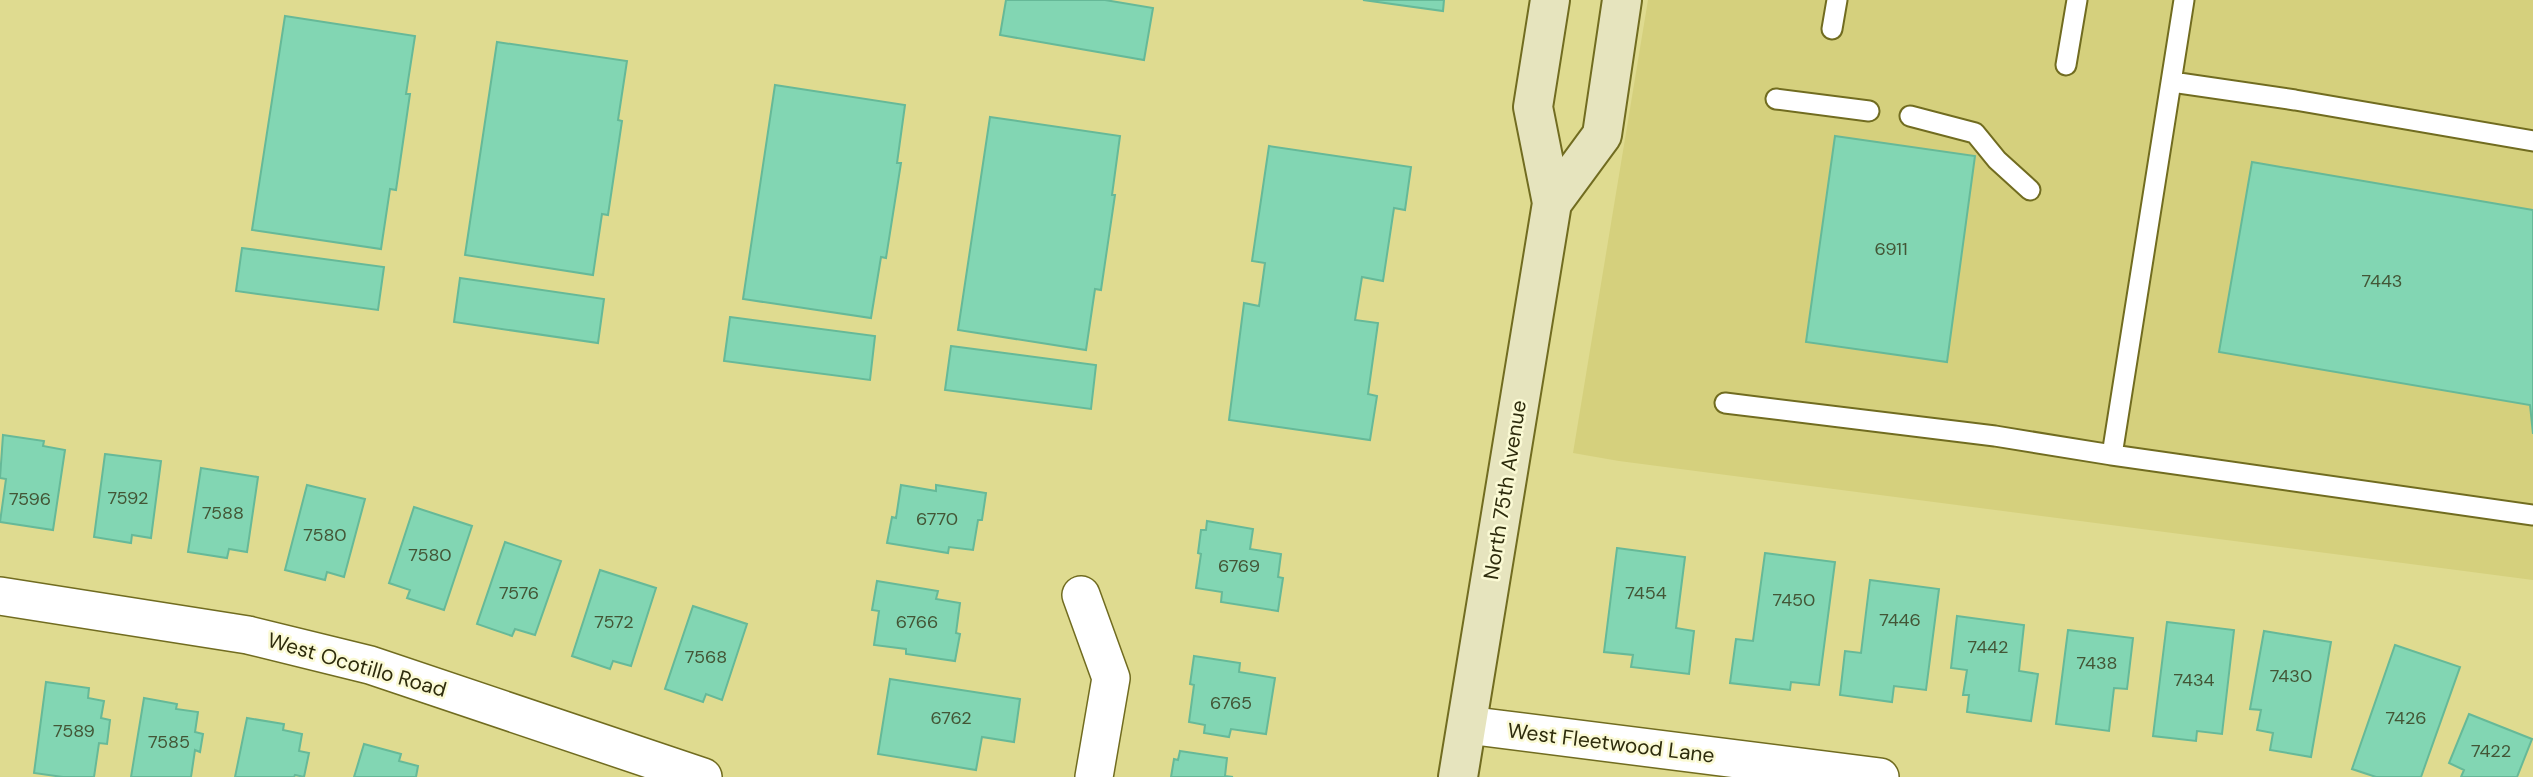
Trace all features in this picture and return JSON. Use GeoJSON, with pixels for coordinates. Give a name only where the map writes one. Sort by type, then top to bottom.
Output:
{"type":"FeatureCollection","features":[{"type":"Feature","properties":{"kind":"main road","name":"North 75th Avenue"},"geometry":{"type":"LineString","coordinates":[[1458,777],[1552,203],[1533,107],[1550,0]]}},
{"type":"Feature","properties":{"kind":"main road","name":"North 75th Avenue"},"geometry":{"type":"LineString","coordinates":[[1552,203],[1602,135],[1622,0]]}},
{"type":"Feature","properties":{"kind":"street"},"geometry":{"type":"LineString","coordinates":[[1081,595],[1111,678],[1094,777]]}},
{"type":"Feature","properties":{"kind":"street","name":"West Ocotillo Road"},"geometry":{"type":"LineString","coordinates":[[0,596],[248,635],[370,664],[703,777]]}},
{"type":"Feature","properties":{"kind":"street","name":"West Fleetwood Lane"},"geometry":{"type":"LineString","coordinates":[[1467,725],[1837,774],[1880,777]]}},
{"type":"Feature","properties":{"kind":"lane"},"geometry":{"type":"LineString","coordinates":[[1832,29],[1837,0]]}},
{"type":"Feature","properties":{"kind":"lane"},"geometry":{"type":"LineString","coordinates":[[2066,65],[2077,0]]}},
{"type":"Feature","properties":{"kind":"lane"},"geometry":{"type":"LineString","coordinates":[[2112,455],[2184,0]]}},
{"type":"Feature","properties":{"kind":"lane"},"geometry":{"type":"LineString","coordinates":[[2172,82],[2533,141]]}},
{"type":"Feature","properties":{"kind":"lane"},"geometry":{"type":"LineString","coordinates":[[1776,99],[1869,111]]}},
{"type":"Feature","properties":{"kind":"lane"},"geometry":{"type":"LineString","coordinates":[[1910,116],[1975,133],[1997,160],[2031,190]]}},
{"type":"Feature","properties":{"kind":"lane"},"geometry":{"type":"LineString","coordinates":[[1725,404],[1995,436],[2533,515]]}},
{"type":"Feature","properties":{"kind":"shaded area"},"geometry":{"type":"Polygon","coordinates":[[[1648,0],[2533,0],[2533,580],[1573,453],[1648,0]]]}},
{"type":"Feature","properties":{"kind":"building"},"geometry":{"type":"Polygon","coordinates":[[[1006,0],[1105,0],[1153,8],[1144,60],[1000,35],[1006,0]]]}},
{"type":"Feature","properties":{"kind":"building"},"geometry":{"type":"Polygon","coordinates":[[[1363,0],[1444,0],[1443,11],[1363,0]]]}},
{"type":"Feature","properties":{"kind":"building"},"geometry":{"type":"Polygon","coordinates":[[[285,16],[415,36],[406,94],[410,94],[396,190],[390,189],[381,249],[252,230],[285,16]]]}},
{"type":"Feature","properties":{"kind":"building"},"geometry":{"type":"Polygon","coordinates":[[[497,42],[627,61],[618,120],[622,121],[608,215],[602,214],[593,275],[465,255],[497,42]]]}},
{"type":"Feature","properties":{"kind":"building"},"geometry":{"type":"Polygon","coordinates":[[[775,85],[905,105],[897,163],[901,163],[886,258],[881,257],[871,318],[743,299],[775,85]]]}},
{"type":"Feature","properties":{"kind":"building"},"geometry":{"type":"Polygon","coordinates":[[[990,117],[1120,136],[1112,195],[1115,195],[1101,290],[1095,289],[1086,350],[958,330],[990,117]]]}},
{"type":"Feature","properties":{"kind":"building"},"geometry":{"type":"Polygon","coordinates":[[[1835,136],[1975,156],[1947,362],[1806,342],[1835,136]]]}},
{"type":"Feature","properties":{"kind":"building"},"geometry":{"type":"Polygon","coordinates":[[[1269,146],[1411,167],[1405,210],[1394,208],[1383,281],[1362,277],[1355,320],[1378,323],[1368,394],[1377,396],[1370,440],[1229,420],[1244,303],[1259,306],[1265,263],[1252,261],[1269,146]]]}},
{"type":"Feature","properties":{"kind":"building"},"geometry":{"type":"Polygon","coordinates":[[[2252,162],[2533,210],[2533,434],[2530,405],[2219,352],[2252,162]]]}},
{"type":"Feature","properties":{"kind":"building"},"geometry":{"type":"Polygon","coordinates":[[[242,248],[384,267],[378,310],[236,291],[242,248]]]}},
{"type":"Feature","properties":{"kind":"building"},"geometry":{"type":"Polygon","coordinates":[[[460,278],[604,299],[598,343],[454,322],[460,278]]]}},
{"type":"Feature","properties":{"kind":"building"},"geometry":{"type":"Polygon","coordinates":[[[730,317],[875,336],[870,380],[724,361],[730,317]]]}},
{"type":"Feature","properties":{"kind":"building"},"geometry":{"type":"Polygon","coordinates":[[[951,346],[1096,365],[1091,409],[945,390],[951,346]]]}},
{"type":"Feature","properties":{"kind":"building"},"geometry":{"type":"Polygon","coordinates":[[[3,435],[44,441],[43,446],[65,450],[53,530],[0,522],[6,479],[0,478],[3,435]]]}},
{"type":"Feature","properties":{"kind":"building"},"geometry":{"type":"Polygon","coordinates":[[[105,454],[161,461],[151,538],[132,535],[131,543],[94,537],[105,454]]]}},
{"type":"Feature","properties":{"kind":"building"},"geometry":{"type":"Polygon","coordinates":[[[201,468],[258,477],[247,552],[229,549],[227,558],[188,552],[201,468]]]}},
{"type":"Feature","properties":{"kind":"building"},"geometry":{"type":"Polygon","coordinates":[[[307,485],[365,499],[344,577],[327,572],[325,580],[285,570],[307,485]]]}},
{"type":"Feature","properties":{"kind":"building"},"geometry":{"type":"Polygon","coordinates":[[[901,485],[936,491],[936,485],[986,493],[982,520],[978,520],[973,550],[949,547],[948,553],[887,543],[892,517],[896,518],[901,485]]]}},
{"type":"Feature","properties":{"kind":"building"},"geometry":{"type":"Polygon","coordinates":[[[414,507],[472,526],[444,610],[407,598],[410,590],[389,583],[414,507]]]}},
{"type":"Feature","properties":{"kind":"building"},"geometry":{"type":"Polygon","coordinates":[[[1207,521],[1253,529],[1250,549],[1281,554],[1278,577],[1283,578],[1278,611],[1221,602],[1222,592],[1196,588],[1201,530],[1206,530],[1207,521]]]}},
{"type":"Feature","properties":{"kind":"building"},"geometry":{"type":"Polygon","coordinates":[[[505,542],[561,561],[535,635],[515,629],[512,636],[477,624],[505,542]]]}},
{"type":"Feature","properties":{"kind":"building"},"geometry":{"type":"Polygon","coordinates":[[[1617,548],[1685,557],[1676,628],[1694,631],[1689,674],[1631,667],[1633,655],[1604,652],[1617,548]]]}},
{"type":"Feature","properties":{"kind":"building"},"geometry":{"type":"Polygon","coordinates":[[[1765,553],[1835,562],[1819,685],[1791,682],[1790,690],[1730,683],[1736,639],[1753,641],[1765,553]]]}},
{"type":"Feature","properties":{"kind":"building"},"geometry":{"type":"Polygon","coordinates":[[[600,570],[656,588],[631,666],[613,661],[610,669],[572,656],[600,570]]]}},
{"type":"Feature","properties":{"kind":"building"},"geometry":{"type":"Polygon","coordinates":[[[1870,580],[1939,589],[1926,690],[1894,686],[1892,702],[1840,695],[1845,651],[1861,653],[1870,580]]]}},
{"type":"Feature","properties":{"kind":"building"},"geometry":{"type":"Polygon","coordinates":[[[877,581],[938,591],[936,599],[960,603],[956,633],[960,634],[955,661],[906,654],[906,649],[874,645],[879,611],[872,610],[877,581]]]}},
{"type":"Feature","properties":{"kind":"building"},"geometry":{"type":"Polygon","coordinates":[[[693,606],[747,624],[722,700],[706,694],[703,702],[665,689],[693,606]]]}},
{"type":"Feature","properties":{"kind":"building"},"geometry":{"type":"Polygon","coordinates":[[[1957,616],[2024,625],[2019,671],[2038,674],[2031,721],[1967,712],[1969,695],[1963,695],[1967,670],[1951,668],[1957,616]]]}},
{"type":"Feature","properties":{"kind":"building"},"geometry":{"type":"Polygon","coordinates":[[[2167,622],[2234,630],[2222,734],[2197,731],[2196,741],[2153,736],[2167,622]]]}},
{"type":"Feature","properties":{"kind":"building"},"geometry":{"type":"Polygon","coordinates":[[[2068,630],[2133,638],[2127,689],[2114,688],[2109,731],[2056,724],[2068,630]]]}},
{"type":"Feature","properties":{"kind":"building"},"geometry":{"type":"Polygon","coordinates":[[[2264,631],[2331,642],[2311,757],[2270,750],[2273,733],[2257,730],[2261,710],[2250,709],[2264,631]]]}},
{"type":"Feature","properties":{"kind":"building"},"geometry":{"type":"Polygon","coordinates":[[[2395,645],[2460,667],[2421,777],[2376,777],[2352,769],[2395,645]]]}},
{"type":"Feature","properties":{"kind":"building"},"geometry":{"type":"Polygon","coordinates":[[[1194,656],[1240,663],[1239,672],[1275,678],[1266,734],[1231,729],[1229,737],[1204,733],[1205,725],[1189,722],[1194,685],[1190,684],[1194,656]]]}},
{"type":"Feature","properties":{"kind":"building"},"geometry":{"type":"Polygon","coordinates":[[[890,679],[1020,699],[1014,742],[982,737],[976,770],[878,754],[890,679]]]}},
{"type":"Feature","properties":{"kind":"building"},"geometry":{"type":"Polygon","coordinates":[[[46,682],[89,688],[88,698],[104,701],[101,718],[110,720],[107,744],[99,743],[94,777],[34,773],[46,682]]]}},
{"type":"Feature","properties":{"kind":"building"},"geometry":{"type":"Polygon","coordinates":[[[144,698],[177,704],[176,709],[198,712],[195,732],[203,734],[200,752],[195,750],[191,777],[131,777],[144,698]]]}},
{"type":"Feature","properties":{"kind":"building"},"geometry":{"type":"Polygon","coordinates":[[[2469,714],[2532,739],[2517,777],[2461,777],[2464,770],[2449,763],[2469,714]]]}},
{"type":"Feature","properties":{"kind":"building"},"geometry":{"type":"Polygon","coordinates":[[[247,718],[284,724],[283,730],[302,734],[299,751],[309,753],[304,777],[235,777],[247,718]]]}},
{"type":"Feature","properties":{"kind":"building"},"geometry":{"type":"Polygon","coordinates":[[[364,744],[401,754],[399,761],[418,766],[416,777],[354,777],[364,744]]]}},
{"type":"Feature","properties":{"kind":"building"},"geometry":{"type":"Polygon","coordinates":[[[1180,751],[1227,758],[1225,776],[1233,777],[1171,777],[1174,759],[1178,760],[1180,751]]]}}]}
